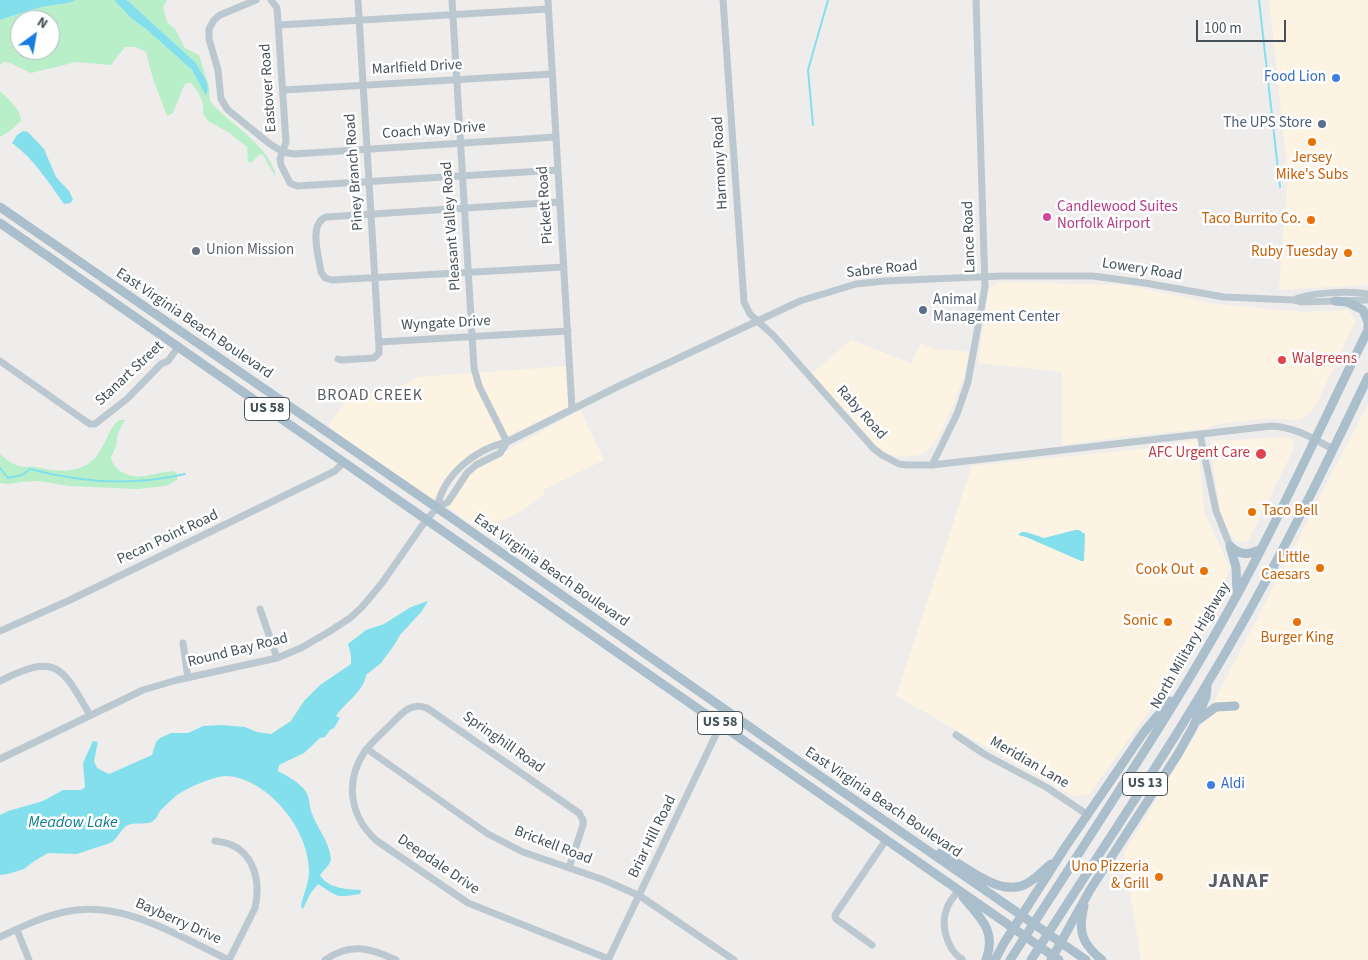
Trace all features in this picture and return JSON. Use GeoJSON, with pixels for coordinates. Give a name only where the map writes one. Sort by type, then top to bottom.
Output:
{"type":"FeatureCollection","features":[{"type":"Feature","properties":{"kind":"main road","name":"East Virginia Beach Boulevard"},"geometry":{"type":"LineString","coordinates":[[0,207],[437,508],[1086,960]]}},
{"type":"Feature","properties":{"kind":"main road","name":"East Virginia Beach Boulevard"},"geometry":{"type":"LineString","coordinates":[[0,223],[721,724],[1055,959]]}},
{"type":"Feature","properties":{"kind":"main road"},"geometry":{"type":"LineString","coordinates":[[1335,301],[1347,302],[1363,310],[1368,322],[1368,330]]}},
{"type":"Feature","properties":{"kind":"main road","name":"North Military Highway"},"geometry":{"type":"LineString","coordinates":[[1010,960],[1190,678],[1237,596],[1368,330]]}},
{"type":"Feature","properties":{"kind":"main road","name":"US 13"},"geometry":{"type":"LineString","coordinates":[[1031,960],[1176,736],[1208,683],[1270,573],[1368,377]]}},
{"type":"Feature","properties":{"kind":"main road"},"geometry":{"type":"LineString","coordinates":[[1230,546],[1238,553],[1244,554],[1261,550]]}},
{"type":"Feature","properties":{"kind":"main road"},"geometry":{"type":"LineString","coordinates":[[1230,546],[1236,568],[1237,596]]}},
{"type":"Feature","properties":{"kind":"main road"},"geometry":{"type":"LineString","coordinates":[[995,960],[1021,915],[1144,732],[1190,678]]}},
{"type":"Feature","properties":{"kind":"main road"},"geometry":{"type":"LineString","coordinates":[[1194,727],[1206,698],[1208,683]]}},
{"type":"Feature","properties":{"kind":"main road"},"geometry":{"type":"LineString","coordinates":[[1055,959],[1061,943],[1090,890],[1194,727],[1203,715],[1216,707],[1235,706]]}},
{"type":"Feature","properties":{"kind":"main road"},"geometry":{"type":"LineString","coordinates":[[917,842],[951,858],[988,881],[1013,888],[1026,884],[1059,857]]}},
{"type":"Feature","properties":{"kind":"main road"},"geometry":{"type":"LineString","coordinates":[[1090,890],[1083,908],[1080,928],[1086,945],[1102,960]]}},
{"type":"Feature","properties":{"kind":"main road"},"geometry":{"type":"LineString","coordinates":[[958,891],[988,929],[990,944],[986,960]]}},
{"type":"Feature","properties":{"kind":"street"},"geometry":{"type":"LineString","coordinates":[[256,0],[228,11],[214,20],[209,29],[209,39],[216,58],[219,93],[224,105],[270,144],[283,152]]}},
{"type":"Feature","properties":{"kind":"street","name":"Eastover Road"},"geometry":{"type":"LineString","coordinates":[[271,0],[277,8],[284,90],[286,142],[280,159],[290,183],[297,186],[369,182]]}},
{"type":"Feature","properties":{"kind":"street","name":"Piney Branch Road"},"geometry":{"type":"LineString","coordinates":[[358,0],[379,342]]}},
{"type":"Feature","properties":{"kind":"street","name":"Pleasant Valley Road"},"geometry":{"type":"LineString","coordinates":[[452,0],[475,375],[506,442]]}},
{"type":"Feature","properties":{"kind":"street","name":"Pickett Road"},"geometry":{"type":"LineString","coordinates":[[548,0],[572,409]]}},
{"type":"Feature","properties":{"kind":"street","name":"Harmony Road"},"geometry":{"type":"LineString","coordinates":[[723,0],[742,291],[746,308],[758,320]]}},
{"type":"Feature","properties":{"kind":"street","name":"Lance Road"},"geometry":{"type":"LineString","coordinates":[[932,465],[957,414],[968,382],[985,276],[976,0]]}},
{"type":"Feature","properties":{"kind":"street"},"geometry":{"type":"LineString","coordinates":[[279,25],[548,9]]}},
{"type":"Feature","properties":{"kind":"street","name":"Marlfield Drive"},"geometry":{"type":"LineString","coordinates":[[284,90],[552,74]]}},
{"type":"Feature","properties":{"kind":"street","name":"Coach Way Drive"},"geometry":{"type":"LineString","coordinates":[[283,152],[294,154],[556,137]]}},
{"type":"Feature","properties":{"kind":"street"},"geometry":{"type":"LineString","coordinates":[[369,182],[558,170]]}},
{"type":"Feature","properties":{"kind":"street"},"geometry":{"type":"LineString","coordinates":[[560,202],[326,217],[318,222],[315,230],[322,275],[328,280],[564,267]]}},
{"type":"Feature","properties":{"kind":"street","name":"Sabre Road"},"geometry":{"type":"LineString","coordinates":[[758,320],[800,301],[856,284],[985,276]]}},
{"type":"Feature","properties":{"kind":"street","name":"Lowery Road"},"geometry":{"type":"LineString","coordinates":[[985,276],[1093,276],[1224,297],[1302,302],[1368,300]]}},
{"type":"Feature","properties":{"kind":"street","name":"Lowery Road"},"geometry":{"type":"LineString","coordinates":[[1294,300],[1302,295],[1358,292],[1368,294]]}},
{"type":"Feature","properties":{"kind":"street"},"geometry":{"type":"LineString","coordinates":[[437,508],[448,502],[467,473],[476,465],[500,453],[506,442],[758,320]]}},
{"type":"Feature","properties":{"kind":"street","name":"Raby Road"},"geometry":{"type":"LineString","coordinates":[[758,320],[864,440],[891,461],[907,465],[932,465],[1270,426],[1299,431],[1333,449]]}},
{"type":"Feature","properties":{"kind":"street","name":"Wyngate Drive"},"geometry":{"type":"LineString","coordinates":[[379,342],[568,331]]}},
{"type":"Feature","properties":{"kind":"street"},"geometry":{"type":"LineString","coordinates":[[338,359],[374,358],[379,353],[379,342]]}},
{"type":"Feature","properties":{"kind":"street","name":"Stanart Street"},"geometry":{"type":"LineString","coordinates":[[0,361],[90,424],[95,424],[128,398],[161,364],[168,361],[179,346]]}},
{"type":"Feature","properties":{"kind":"street"},"geometry":{"type":"LineString","coordinates":[[1200,434],[1216,511],[1230,546]]}},
{"type":"Feature","properties":{"kind":"street","name":"Pecan Point Road"},"geometry":{"type":"LineString","coordinates":[[0,631],[70,600],[230,523],[335,471],[343,462]]}},
{"type":"Feature","properties":{"kind":"street","name":"Round Bay Road"},"geometry":{"type":"LineString","coordinates":[[0,759],[143,690],[277,658],[301,648],[350,618],[362,607],[382,583],[426,520],[437,508]]}},
{"type":"Feature","properties":{"kind":"street"},"geometry":{"type":"LineString","coordinates":[[260,609],[277,658]]}},
{"type":"Feature","properties":{"kind":"street"},"geometry":{"type":"LineString","coordinates":[[183,644],[188,678]]}},
{"type":"Feature","properties":{"kind":"street"},"geometry":{"type":"LineString","coordinates":[[0,681],[35,666],[50,667],[70,680],[90,715]]}},
{"type":"Feature","properties":{"kind":"street","name":"Springhill Road"},"geometry":{"type":"LineString","coordinates":[[367,749],[407,708],[417,706],[427,708],[578,813],[583,820],[583,825],[569,868]]}},
{"type":"Feature","properties":{"kind":"street","name":"Briar Hill Road"},"geometry":{"type":"LineString","coordinates":[[608,960],[721,724]]}},
{"type":"Feature","properties":{"kind":"street","name":"Meridian Lane"},"geometry":{"type":"LineString","coordinates":[[956,735],[984,754],[1046,788],[1088,815]]}},
{"type":"Feature","properties":{"kind":"street","name":"Brickell Road"},"geometry":{"type":"LineString","coordinates":[[367,749],[488,834],[523,852],[622,887],[640,896],[734,960]]}},
{"type":"Feature","properties":{"kind":"street","name":"Deepdale Drive"},"geometry":{"type":"LineString","coordinates":[[367,749],[352,780],[352,801],[359,820],[369,834],[468,903],[608,960]]}},
{"type":"Feature","properties":{"kind":"street"},"geometry":{"type":"LineString","coordinates":[[872,945],[836,919],[835,915],[886,840]]}},
{"type":"Feature","properties":{"kind":"street"},"geometry":{"type":"LineString","coordinates":[[215,841],[230,844],[244,853],[252,865],[257,879],[255,908],[229,960]]}},
{"type":"Feature","properties":{"kind":"street"},"geometry":{"type":"LineString","coordinates":[[958,891],[946,909],[945,922],[950,946],[962,959]]}},
{"type":"Feature","properties":{"kind":"street","name":"Bayberry Drive"},"geometry":{"type":"LineString","coordinates":[[0,937],[64,912],[92,909],[106,910],[149,922],[229,960]]}},
{"type":"Feature","properties":{"kind":"street"},"geometry":{"type":"LineString","coordinates":[[16,930],[29,960]]}},
{"type":"Feature","properties":{"kind":"street"},"geometry":{"type":"LineString","coordinates":[[325,960],[336,954],[358,948],[375,951],[396,960]]}},
{"type":"Feature","properties":{"kind":"shaded area"},"geometry":{"type":"Polygon","coordinates":[[[1269,0],[1368,0],[1368,284],[1279,290],[1288,175],[1269,0]]]}},
{"type":"Feature","properties":{"kind":"shaded area"},"geometry":{"type":"Polygon","coordinates":[[[998,282],[1126,285],[1207,303],[1302,312],[1348,310],[1356,320],[1316,405],[1307,416],[1299,420],[1267,418],[1218,424],[1204,429],[1128,436],[1062,445],[1062,372],[978,363],[989,289],[998,282]]]}},
{"type":"Feature","properties":{"kind":"shaded area"},"geometry":{"type":"Polygon","coordinates":[[[851,340],[911,363],[921,343],[936,350],[945,349],[969,352],[963,380],[954,402],[939,436],[927,451],[920,455],[898,457],[878,448],[812,373],[851,340]]]}},
{"type":"Feature","properties":{"kind":"shaded area"},"geometry":{"type":"Polygon","coordinates":[[[567,366],[568,407],[502,439],[459,464],[432,501],[328,426],[350,395],[393,391],[417,377],[567,366]]]}},
{"type":"Feature","properties":{"kind":"shaded area"},"geometry":{"type":"Polygon","coordinates":[[[1368,404],[1368,960],[1141,960],[1124,853],[1205,719],[1368,404]]]}},
{"type":"Feature","properties":{"kind":"shaded area"},"geometry":{"type":"Polygon","coordinates":[[[580,410],[604,460],[543,490],[545,494],[523,510],[482,532],[448,507],[464,479],[479,466],[580,410]]]}},
{"type":"Feature","properties":{"kind":"shaded area"},"geometry":{"type":"Polygon","coordinates":[[[1284,437],[1293,440],[1294,448],[1248,541],[1237,542],[1231,535],[1220,512],[1210,441],[1284,437]]]}},
{"type":"Feature","properties":{"kind":"shaded area"},"geometry":{"type":"Polygon","coordinates":[[[1197,439],[1205,514],[1230,568],[1216,604],[1167,686],[1089,794],[1075,797],[896,696],[972,466],[1160,447],[1197,439]]]}},
{"type":"Feature","properties":{"kind":"green space"},"geometry":{"type":"Polygon","coordinates":[[[76,0],[114,0],[132,19],[192,70],[204,92],[206,80],[196,63],[127,0],[167,0],[163,7],[167,22],[175,29],[185,48],[199,55],[209,86],[210,101],[261,149],[269,159],[276,178],[263,155],[260,154],[252,162],[248,162],[247,147],[228,132],[208,121],[203,114],[203,103],[191,83],[187,83],[184,86],[173,113],[167,116],[153,79],[146,52],[136,47],[125,47],[111,65],[76,62],[31,73],[10,63],[3,62],[0,65],[0,20],[10,17],[10,60],[60,60],[60,10],[33,10],[51,5],[66,4],[76,0]]]}},
{"type":"Feature","properties":{"kind":"green space"},"geometry":{"type":"Polygon","coordinates":[[[0,91],[19,112],[21,121],[0,137],[0,91]]]}},
{"type":"Feature","properties":{"kind":"green space"},"geometry":{"type":"Polygon","coordinates":[[[119,420],[125,420],[118,433],[116,447],[111,457],[116,468],[135,476],[147,476],[173,471],[177,474],[177,480],[166,486],[137,489],[69,486],[39,481],[0,483],[0,454],[12,463],[20,466],[58,470],[80,468],[98,455],[119,420]]]}},
{"type":"Feature","properties":{"kind":"water"},"geometry":{"type":"Polygon","coordinates":[[[0,0],[76,0],[66,4],[51,5],[33,10],[10,10],[10,17],[0,20],[0,0]]]}},
{"type":"Feature","properties":{"kind":"water"},"geometry":{"type":"Polygon","coordinates":[[[114,0],[127,0],[196,63],[206,80],[208,88],[206,96],[192,70],[132,19],[114,0]]]}},
{"type":"Feature","properties":{"kind":"water"},"geometry":{"type":"Polygon","coordinates":[[[23,131],[28,132],[44,149],[56,177],[69,191],[73,200],[70,203],[64,204],[34,164],[12,143],[17,135],[23,131]]]}},
{"type":"Feature","properties":{"kind":"water"},"geometry":{"type":"Polygon","coordinates":[[[1075,530],[1085,534],[1084,561],[1018,535],[1021,532],[1026,532],[1044,538],[1075,530]]]}},
{"type":"Feature","properties":{"kind":"water","name":"Meadow Lake"},"geometry":{"type":"Polygon","coordinates":[[[428,601],[422,611],[400,635],[381,663],[366,675],[362,687],[336,716],[340,718],[334,728],[304,753],[279,765],[278,771],[295,781],[306,792],[313,817],[326,841],[331,861],[320,875],[323,880],[333,886],[344,889],[361,890],[360,894],[341,896],[329,892],[318,884],[310,894],[303,909],[301,906],[309,872],[305,847],[294,823],[279,804],[266,792],[242,779],[226,776],[208,780],[181,792],[160,811],[154,820],[148,823],[128,825],[110,843],[77,854],[48,853],[24,869],[0,875],[0,815],[43,801],[63,790],[81,790],[85,787],[83,763],[93,741],[98,742],[94,761],[97,768],[109,774],[152,755],[156,742],[171,733],[188,733],[203,726],[222,725],[245,727],[257,732],[271,734],[291,721],[304,701],[320,685],[351,664],[348,644],[366,630],[384,624],[411,607],[428,601]]]}},
{"type":"Feature","properties":{"kind":"waterway"},"geometry":{"type":"LineString","coordinates":[[813,125],[808,70],[828,0]]}},
{"type":"Feature","properties":{"kind":"waterway"},"geometry":{"type":"LineString","coordinates":[[1259,0],[1280,187]]}},
{"type":"Feature","properties":{"kind":"waterway"},"geometry":{"type":"LineString","coordinates":[[0,468],[8,478],[22,475],[30,469],[68,477],[107,481],[146,480],[185,474]]}},
{"type":"Feature","properties":{"kind":"place","name":"Food Lion"},"geometry":{"type":"Point","coordinates":[1336,78]}},
{"type":"Feature","properties":{"kind":"place","name":"The UPS Store"},"geometry":{"type":"Point","coordinates":[1322,124]}},
{"type":"Feature","properties":{"kind":"place","name":"Jersey Mike's Subs"},"geometry":{"type":"Point","coordinates":[1312,142]}},
{"type":"Feature","properties":{"kind":"place","name":"Candlewood Suites Norfolk Airport"},"geometry":{"type":"Point","coordinates":[1047,217]}},
{"type":"Feature","properties":{"kind":"place","name":"Taco Burrito Co."},"geometry":{"type":"Point","coordinates":[1311,220]}},
{"type":"Feature","properties":{"kind":"place","name":"Union Mission"},"geometry":{"type":"Point","coordinates":[196,251]}},
{"type":"Feature","properties":{"kind":"place","name":"Ruby Tuesday"},"geometry":{"type":"Point","coordinates":[1348,253]}},
{"type":"Feature","properties":{"kind":"place","name":"Animal Management Center"},"geometry":{"type":"Point","coordinates":[923,310]}},
{"type":"Feature","properties":{"kind":"place","name":"Walgreens"},"geometry":{"type":"Point","coordinates":[1282,360]}},
{"type":"Feature","properties":{"kind":"place","name":"AFC Urgent Care"},"geometry":{"type":"Point","coordinates":[1261,454]}},
{"type":"Feature","properties":{"kind":"place","name":"Taco Bell"},"geometry":{"type":"Point","coordinates":[1252,512]}},
{"type":"Feature","properties":{"kind":"place","name":"Little Caesars"},"geometry":{"type":"Point","coordinates":[1320,568]}},
{"type":"Feature","properties":{"kind":"place","name":"Cook Out"},"geometry":{"type":"Point","coordinates":[1204,571]}},
{"type":"Feature","properties":{"kind":"place","name":"Sonic"},"geometry":{"type":"Point","coordinates":[1168,622]}},
{"type":"Feature","properties":{"kind":"place","name":"Burger King"},"geometry":{"type":"Point","coordinates":[1297,622]}},
{"type":"Feature","properties":{"kind":"place","name":"Aldi"},"geometry":{"type":"Point","coordinates":[1211,785]}},
{"type":"Feature","properties":{"kind":"place","name":"Uno Pizzeria & Grill"},"geometry":{"type":"Point","coordinates":[1159,877]}},
{"type":"Feature","properties":{"kind":"district","name":"BROAD CREEK"},"geometry":{"type":"Point","coordinates":[370,396]}},
{"type":"Feature","properties":{"kind":"district","name":"JANAF"},"geometry":{"type":"Point","coordinates":[1239,883]}}]}
